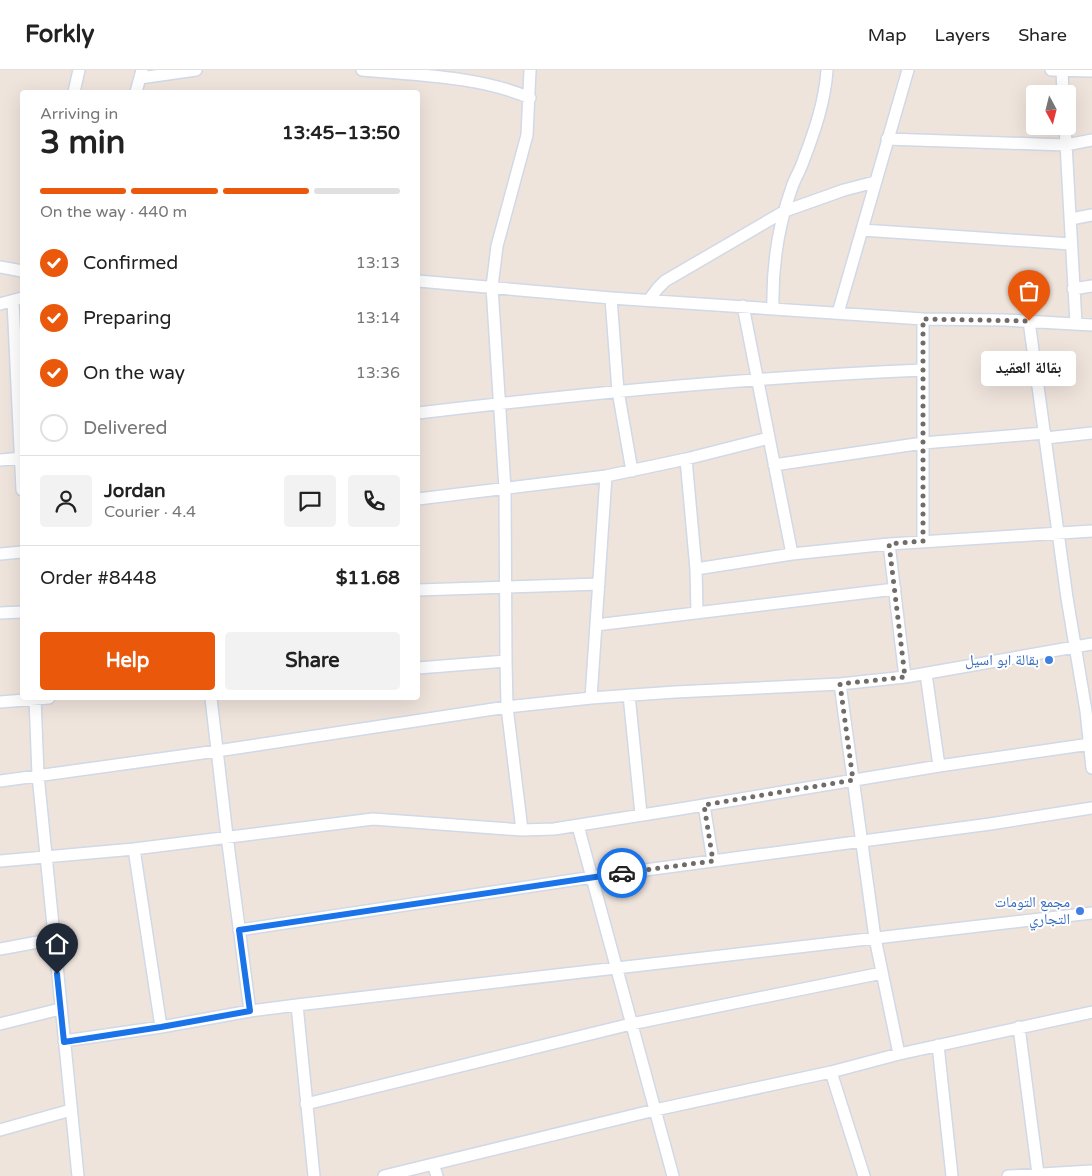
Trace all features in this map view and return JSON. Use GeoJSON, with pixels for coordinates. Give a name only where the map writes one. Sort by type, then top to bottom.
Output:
{"type":"FeatureCollection","features":[{"type":"Feature","properties":{"kind":"street"},"geometry":{"type":"LineString","coordinates":[[74,90],[79,70]]}},
{"type":"Feature","properties":{"kind":"street"},"geometry":{"type":"LineString","coordinates":[[137,90],[141,74],[196,70]]}},
{"type":"Feature","properties":{"kind":"street"},"geometry":{"type":"LineString","coordinates":[[362,70],[482,83],[513,90],[530,98]]}},
{"type":"Feature","properties":{"kind":"street"},"geometry":{"type":"LineString","coordinates":[[522,830],[508,707],[505,489],[501,403],[492,287],[497,246],[527,135],[530,70]]}},
{"type":"Feature","properties":{"kind":"street"},"geometry":{"type":"LineString","coordinates":[[773,308],[774,261],[778,237],[792,187],[804,160],[823,104],[827,70]]}},
{"type":"Feature","properties":{"kind":"street"},"geometry":{"type":"LineString","coordinates":[[838,313],[908,70]]}},
{"type":"Feature","properties":{"kind":"street"},"geometry":{"type":"LineString","coordinates":[[1051,70],[1092,71]]}},
{"type":"Feature","properties":{"kind":"street"},"geometry":{"type":"LineString","coordinates":[[1062,70],[1063,85]]}},
{"type":"Feature","properties":{"kind":"street"},"geometry":{"type":"LineString","coordinates":[[1065,135],[1076,324]]}},
{"type":"Feature","properties":{"kind":"street"},"geometry":{"type":"LineString","coordinates":[[887,139],[1066,145],[1092,140]]}},
{"type":"Feature","properties":{"kind":"street"},"geometry":{"type":"LineString","coordinates":[[650,300],[658,288],[665,282],[785,212],[844,190],[875,182]]}},
{"type":"Feature","properties":{"kind":"street"},"geometry":{"type":"LineString","coordinates":[[1071,219],[1092,215]]}},
{"type":"Feature","properties":{"kind":"street"},"geometry":{"type":"LineString","coordinates":[[862,230],[1071,244]]}},
{"type":"Feature","properties":{"kind":"street"},"geometry":{"type":"LineString","coordinates":[[0,267],[20,271]]}},
{"type":"Feature","properties":{"kind":"street"},"geometry":{"type":"LineString","coordinates":[[420,281],[611,298],[923,319],[1029,321],[1092,325]]}},
{"type":"Feature","properties":{"kind":"street"},"geometry":{"type":"LineString","coordinates":[[1073,289],[1092,286]]}},
{"type":"Feature","properties":{"kind":"street"},"geometry":{"type":"LineString","coordinates":[[611,298],[618,391],[632,471]]}},
{"type":"Feature","properties":{"kind":"street"},"geometry":{"type":"LineString","coordinates":[[0,304],[18,300],[20,379]]}},
{"type":"Feature","properties":{"kind":"street"},"geometry":{"type":"LineString","coordinates":[[743,306],[792,554]]}},
{"type":"Feature","properties":{"kind":"street"},"geometry":{"type":"LineString","coordinates":[[923,319],[923,541]]}},
{"type":"Feature","properties":{"kind":"street"},"geometry":{"type":"LineString","coordinates":[[1029,321],[1075,648],[1086,711],[1092,768]]}},
{"type":"Feature","properties":{"kind":"street"},"geometry":{"type":"LineString","coordinates":[[420,413],[618,391],[851,373],[923,370]]}},
{"type":"Feature","properties":{"kind":"street"},"geometry":{"type":"LineString","coordinates":[[774,465],[923,443],[1092,433]]}},
{"type":"Feature","properties":{"kind":"street"},"geometry":{"type":"LineString","coordinates":[[420,499],[606,476],[686,459],[769,438]]}},
{"type":"Feature","properties":{"kind":"street"},"geometry":{"type":"LineString","coordinates":[[0,460],[20,458]]}},
{"type":"Feature","properties":{"kind":"street"},"geometry":{"type":"LineString","coordinates":[[686,459],[696,570],[696,613]]}},
{"type":"Feature","properties":{"kind":"street"},"geometry":{"type":"LineString","coordinates":[[591,698],[606,476]]}},
{"type":"Feature","properties":{"kind":"street"},"geometry":{"type":"LineString","coordinates":[[696,570],[792,554],[889,544],[1092,531]]}},
{"type":"Feature","properties":{"kind":"street"},"geometry":{"type":"LineString","coordinates":[[889,544],[905,677]]}},
{"type":"Feature","properties":{"kind":"street"},"geometry":{"type":"LineString","coordinates":[[0,554],[20,552]]}},
{"type":"Feature","properties":{"kind":"street"},"geometry":{"type":"LineString","coordinates":[[420,590],[599,584]]}},
{"type":"Feature","properties":{"kind":"street"},"geometry":{"type":"LineString","coordinates":[[596,625],[894,589]]}},
{"type":"Feature","properties":{"kind":"street"},"geometry":{"type":"LineString","coordinates":[[0,613],[20,612]]}},
{"type":"Feature","properties":{"kind":"street"},"geometry":{"type":"LineString","coordinates":[[0,780],[217,751],[508,707],[629,695],[840,684],[905,677],[1092,644]]}},
{"type":"Feature","properties":{"kind":"street"},"geometry":{"type":"LineString","coordinates":[[420,668],[506,661]]}},
{"type":"Feature","properties":{"kind":"street"},"geometry":{"type":"LineString","coordinates":[[926,674],[939,766]]}},
{"type":"Feature","properties":{"kind":"street"},"geometry":{"type":"LineString","coordinates":[[840,684],[875,938],[899,1054]]}},
{"type":"Feature","properties":{"kind":"street"},"geometry":{"type":"LineString","coordinates":[[629,695],[641,814]]}},
{"type":"Feature","properties":{"kind":"street"},"geometry":{"type":"LineString","coordinates":[[0,702],[20,700]]}},
{"type":"Feature","properties":{"kind":"street"},"geometry":{"type":"LineString","coordinates":[[35,700],[38,776],[78,1176]]}},
{"type":"Feature","properties":{"kind":"street"},"geometry":{"type":"LineString","coordinates":[[211,700],[250,1011]]}},
{"type":"Feature","properties":{"kind":"street"},"geometry":{"type":"LineString","coordinates":[[0,861],[134,849],[364,820],[384,819],[522,830],[578,826],[641,814],[939,766],[1090,744]]}},
{"type":"Feature","properties":{"kind":"street"},"geometry":{"type":"LineString","coordinates":[[704,805],[713,861]]}},
{"type":"Feature","properties":{"kind":"street"},"geometry":{"type":"LineString","coordinates":[[239,930],[593,877],[990,824],[1092,808]]}},
{"type":"Feature","properties":{"kind":"street"},"geometry":{"type":"LineString","coordinates":[[578,826],[673,1176]]}},
{"type":"Feature","properties":{"kind":"street"},"geometry":{"type":"LineString","coordinates":[[134,849],[161,1027]]}},
{"type":"Feature","properties":{"kind":"street"},"geometry":{"type":"LineString","coordinates":[[64,1042],[297,1005],[1092,913]]}},
{"type":"Feature","properties":{"kind":"street"},"geometry":{"type":"LineString","coordinates":[[0,949],[54,939]]}},
{"type":"Feature","properties":{"kind":"street"},"geometry":{"type":"LineString","coordinates":[[306,1104],[632,1024],[882,973]]}},
{"type":"Feature","properties":{"kind":"street"},"geometry":{"type":"LineString","coordinates":[[297,1005],[314,1176]]}},
{"type":"Feature","properties":{"kind":"street"},"geometry":{"type":"LineString","coordinates":[[0,1024],[60,1009]]}},
{"type":"Feature","properties":{"kind":"street"},"geometry":{"type":"LineString","coordinates":[[384,1176],[655,1110],[1092,1012]]}},
{"type":"Feature","properties":{"kind":"street"},"geometry":{"type":"LineString","coordinates":[[1019,1027],[1038,1174]]}},
{"type":"Feature","properties":{"kind":"street"},"geometry":{"type":"LineString","coordinates":[[938,1045],[952,1176]]}},
{"type":"Feature","properties":{"kind":"street"},"geometry":{"type":"LineString","coordinates":[[831,1072],[864,1176]]}},
{"type":"Feature","properties":{"kind":"street"},"geometry":{"type":"LineString","coordinates":[[0,1130],[71,1110]]}},
{"type":"Feature","properties":{"kind":"street"},"geometry":{"type":"LineString","coordinates":[[433,1164],[437,1176]]}},
{"type":"Feature","properties":{"kind":"street"},"geometry":{"type":"LineString","coordinates":[[1008,1176],[1092,1171]]}},
{"type":"Feature","properties":{"kind":"way so far"},"geometry":{"type":"LineString","coordinates":[[622,873],[713,861],[704,805],[853,780],[840,684],[905,677],[889,544],[923,541],[923,319],[1029,321]]}},
{"type":"Feature","properties":{"kind":"place","name":"بقالة العقيد"},"geometry":{"type":"Point","coordinates":[1029,321]}},
{"type":"Feature","properties":{"kind":"place","name":"بقالة ابو اسيل"},"geometry":{"type":"Point","coordinates":[1049,660]}},
{"type":"Feature","properties":{"kind":"place","name":"مجمع التومات التجاري"},"geometry":{"type":"Point","coordinates":[1080,911]}},
{"type":"Feature","properties":{"kind":"route"},"geometry":{"type":"LineString","coordinates":[[57,974],[64,1042],[161,1027],[250,1011],[239,930],[622,873]]}}]}
